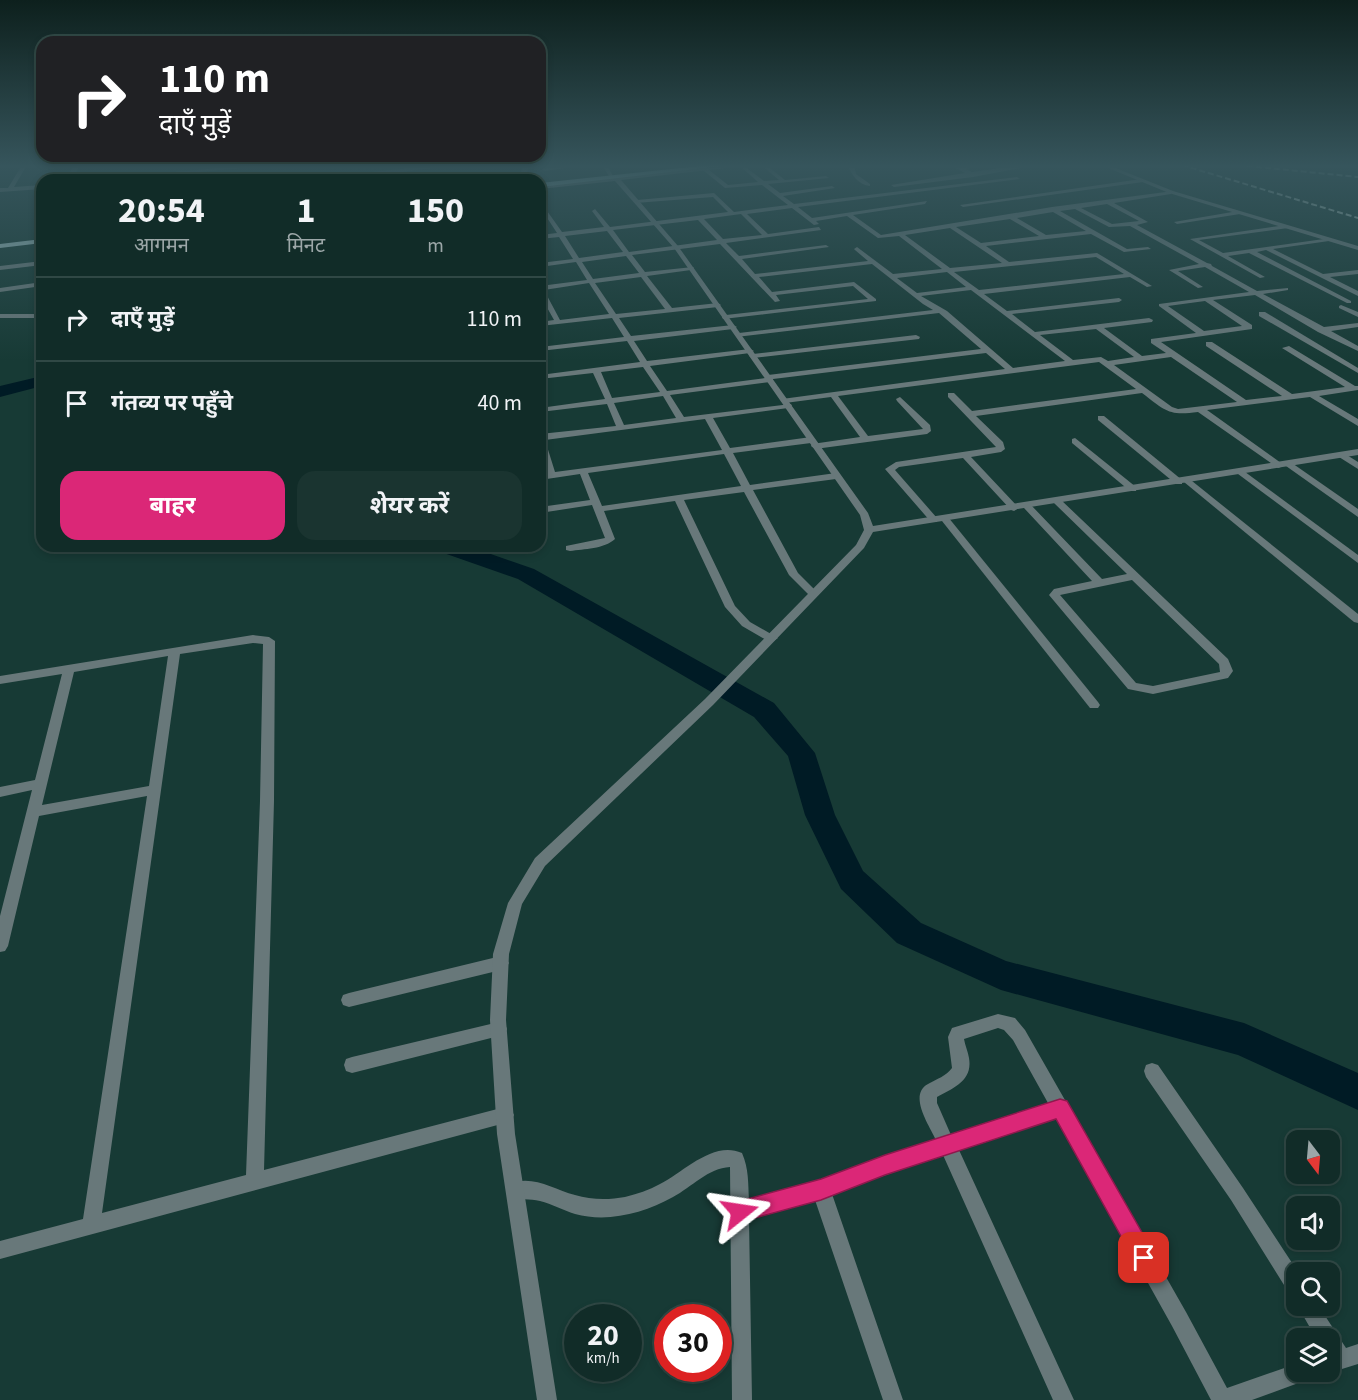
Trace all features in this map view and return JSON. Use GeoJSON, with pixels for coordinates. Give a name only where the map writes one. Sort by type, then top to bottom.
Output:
{"type":"FeatureCollection","features":[{"type":"Feature","properties":{"kind":"main road"},"geometry":{"type":"LineString","coordinates":[[0,244],[36,241]]}},
{"type":"Feature","properties":{"kind":"street"},"geometry":{"type":"LineString","coordinates":[[558,230],[682,420]]}},
{"type":"Feature","properties":{"kind":"street"},"geometry":{"type":"LineString","coordinates":[[546,236],[598,230]]}},
{"type":"Feature","properties":{"kind":"street"},"geometry":{"type":"LineString","coordinates":[[609,230],[670,310]]}},
{"type":"Feature","properties":{"kind":"street"},"geometry":{"type":"LineString","coordinates":[[547,1400],[505,1115],[499,1029],[501,963],[515,903],[540,862],[733,678],[860,546],[869,530],[865,515],[718,305],[662,230]]}},
{"type":"Feature","properties":{"kind":"street"},"geometry":{"type":"LineString","coordinates":[[712,230],[777,301]]}},
{"type":"Feature","properties":{"kind":"street"},"geometry":{"type":"LineString","coordinates":[[761,230],[767,236]]}},
{"type":"Feature","properties":{"kind":"street"},"geometry":{"type":"LineString","coordinates":[[546,264],[810,230]]}},
{"type":"Feature","properties":{"kind":"street"},"geometry":{"type":"LineString","coordinates":[[870,230],[877,236],[923,230]]}},
{"type":"Feature","properties":{"kind":"street"},"geometry":{"type":"LineString","coordinates":[[958,230],[1008,264]]}},
{"type":"Feature","properties":{"kind":"street"},"geometry":{"type":"LineString","coordinates":[[1033,230],[1046,238]]}},
{"type":"Feature","properties":{"kind":"street"},"geometry":{"type":"LineString","coordinates":[[1089,230],[1126,250],[1148,249]]}},
{"type":"Feature","properties":{"kind":"street"},"geometry":{"type":"LineString","coordinates":[[1143,230],[1358,350]]}},
{"type":"Feature","properties":{"kind":"street"},"geometry":{"type":"LineString","coordinates":[[1260,230],[1193,239],[1262,277]]}},
{"type":"Feature","properties":{"kind":"street"},"geometry":{"type":"LineString","coordinates":[[1298,230],[1358,248]]}},
{"type":"Feature","properties":{"kind":"street"},"geometry":{"type":"LineString","coordinates":[[980,245],[1092,232]]}},
{"type":"Feature","properties":{"kind":"street"},"geometry":{"type":"LineString","coordinates":[[900,234],[1072,363]]}},
{"type":"Feature","properties":{"kind":"street"},"geometry":{"type":"LineString","coordinates":[[1221,255],[1329,239]]}},
{"type":"Feature","properties":{"kind":"street"},"geometry":{"type":"LineString","coordinates":[[738,258],[826,247]]}},
{"type":"Feature","properties":{"kind":"street"},"geometry":{"type":"LineString","coordinates":[[857,249],[928,305],[941,311],[1013,372]]}},
{"type":"Feature","properties":{"kind":"street"},"geometry":{"type":"LineString","coordinates":[[1268,249],[1358,294]]}},
{"type":"Feature","properties":{"kind":"street"},"geometry":{"type":"LineString","coordinates":[[1251,251],[1349,302]]}},
{"type":"Feature","properties":{"kind":"street"},"geometry":{"type":"LineString","coordinates":[[892,276],[1097,255],[1149,286]]}},
{"type":"Feature","properties":{"kind":"street"},"geometry":{"type":"LineString","coordinates":[[754,276],[874,262]]}},
{"type":"Feature","properties":{"kind":"street"},"geometry":{"type":"LineString","coordinates":[[0,268],[36,264]]}},
{"type":"Feature","properties":{"kind":"street"},"geometry":{"type":"LineString","coordinates":[[1200,287],[1172,270],[1209,265]]}},
{"type":"Feature","properties":{"kind":"street"},"geometry":{"type":"LineString","coordinates":[[546,287],[691,268]]}},
{"type":"Feature","properties":{"kind":"street"},"geometry":{"type":"LineString","coordinates":[[1304,279],[1358,272]]}},
{"type":"Feature","properties":{"kind":"street"},"geometry":{"type":"LineString","coordinates":[[916,295],[1132,275]]}},
{"type":"Feature","properties":{"kind":"street"},"geometry":{"type":"LineString","coordinates":[[726,317],[874,300],[854,284],[771,294]]}},
{"type":"Feature","properties":{"kind":"street"},"geometry":{"type":"LineString","coordinates":[[0,290],[36,285]]}},
{"type":"Feature","properties":{"kind":"street"},"geometry":{"type":"LineString","coordinates":[[1202,333],[1161,305],[1286,289]]}},
{"type":"Feature","properties":{"kind":"street"},"geometry":{"type":"LineString","coordinates":[[546,299],[558,322]]}},
{"type":"Feature","properties":{"kind":"street"},"geometry":{"type":"LineString","coordinates":[[1206,299],[1249,326],[1155,340],[1244,403]]}},
{"type":"Feature","properties":{"kind":"street"},"geometry":{"type":"LineString","coordinates":[[1006,313],[1119,300]]}},
{"type":"Feature","properties":{"kind":"street"},"geometry":{"type":"LineString","coordinates":[[546,323],[718,305]]}},
{"type":"Feature","properties":{"kind":"street"},"geometry":{"type":"LineString","coordinates":[[1341,307],[1358,315]]}},
{"type":"Feature","properties":{"kind":"street"},"geometry":{"type":"LineString","coordinates":[[546,348],[941,311]]}},
{"type":"Feature","properties":{"kind":"street"},"geometry":{"type":"LineString","coordinates":[[1262,314],[1358,371]]}},
{"type":"Feature","properties":{"kind":"street"},"geometry":{"type":"LineString","coordinates":[[0,316],[36,316]]}},
{"type":"Feature","properties":{"kind":"street"},"geometry":{"type":"LineString","coordinates":[[1034,334],[1149,320]]}},
{"type":"Feature","properties":{"kind":"street"},"geometry":{"type":"LineString","coordinates":[[1295,333],[1358,325]]}},
{"type":"Feature","properties":{"kind":"street"},"geometry":{"type":"LineString","coordinates":[[1097,326],[1142,359]]}},
{"type":"Feature","properties":{"kind":"street"},"geometry":{"type":"LineString","coordinates":[[546,376],[916,337]]}},
{"type":"Feature","properties":{"kind":"street"},"geometry":{"type":"LineString","coordinates":[[1209,344],[1290,397]]}},
{"type":"Feature","properties":{"kind":"street"},"geometry":{"type":"LineString","coordinates":[[1286,348],[1356,389]]}},
{"type":"Feature","properties":{"kind":"street"},"geometry":{"type":"LineString","coordinates":[[546,409],[988,350]]}},
{"type":"Feature","properties":{"kind":"street"},"geometry":{"type":"LineString","coordinates":[[1109,363],[1173,354]]}},
{"type":"Feature","properties":{"kind":"street"},"geometry":{"type":"LineString","coordinates":[[546,436],[682,420],[833,395],[1101,359],[1174,411],[1356,389]]}},
{"type":"Feature","properties":{"kind":"street"},"geometry":{"type":"LineString","coordinates":[[596,370],[621,427]]}},
{"type":"Feature","properties":{"kind":"street"},"geometry":{"type":"LineString","coordinates":[[970,414],[1144,390]]}},
{"type":"Feature","properties":{"kind":"street"},"geometry":{"type":"LineString","coordinates":[[1311,394],[1358,423]]}},
{"type":"Feature","properties":{"kind":"street"},"geometry":{"type":"LineString","coordinates":[[833,395],[866,440]]}},
{"type":"Feature","properties":{"kind":"street"},"geometry":{"type":"LineString","coordinates":[[951,395],[1002,447],[996,451],[896,465],[890,469],[939,520],[1094,705]]}},
{"type":"Feature","properties":{"kind":"street"},"geometry":{"type":"LineString","coordinates":[[546,476],[725,452],[866,440],[924,432],[928,429],[900,399]]}},
{"type":"Feature","properties":{"kind":"street"},"geometry":{"type":"LineString","coordinates":[[1200,409],[1358,514]]}},
{"type":"Feature","properties":{"kind":"street"},"geometry":{"type":"LineString","coordinates":[[708,416],[725,452],[794,575],[814,594]]}},
{"type":"Feature","properties":{"kind":"street"},"geometry":{"type":"LineString","coordinates":[[1101,418],[1358,620]]}},
{"type":"Feature","properties":{"kind":"street"},"geometry":{"type":"LineString","coordinates":[[1075,441],[1133,489]]}},
{"type":"Feature","properties":{"kind":"street"},"geometry":{"type":"LineString","coordinates":[[869,530],[1358,452]]}},
{"type":"Feature","properties":{"kind":"street"},"geometry":{"type":"LineString","coordinates":[[965,455],[1014,508]]}},
{"type":"Feature","properties":{"kind":"street"},"geometry":{"type":"LineString","coordinates":[[1342,455],[1358,466]]}},
{"type":"Feature","properties":{"kind":"street"},"geometry":{"type":"LineString","coordinates":[[546,458],[551,475]]}},
{"type":"Feature","properties":{"kind":"street"},"geometry":{"type":"LineString","coordinates":[[570,548],[605,542],[610,539],[583,471]]}},
{"type":"Feature","properties":{"kind":"street"},"geometry":{"type":"LineString","coordinates":[[1240,472],[1358,560]]}},
{"type":"Feature","properties":{"kind":"street"},"geometry":{"type":"LineString","coordinates":[[546,510],[678,498],[836,476]]}},
{"type":"Feature","properties":{"kind":"street"},"geometry":{"type":"LineString","coordinates":[[678,498],[730,607],[746,624],[772,638]]}},
{"type":"Feature","properties":{"kind":"street"},"geometry":{"type":"LineString","coordinates":[[1057,501],[1135,576],[1224,662],[1227,671],[1224,675],[1153,690],[1132,686],[1054,595],[1058,591],[1135,576]]}},
{"type":"Feature","properties":{"kind":"street"},"geometry":{"type":"LineString","coordinates":[[1027,506],[1100,583]]}},
{"type":"Feature","properties":{"kind":"street"},"geometry":{"type":"LineString","coordinates":[[0,680],[253,639],[269,641],[255,1182]]}},
{"type":"Feature","properties":{"kind":"street"},"geometry":{"type":"LineString","coordinates":[[91,1225],[175,651]]}},
{"type":"Feature","properties":{"kind":"street"},"geometry":{"type":"LineString","coordinates":[[0,946],[69,669]]}},
{"type":"Feature","properties":{"kind":"street"},"geometry":{"type":"LineString","coordinates":[[0,792],[40,784]]}},
{"type":"Feature","properties":{"kind":"street"},"geometry":{"type":"LineString","coordinates":[[33,812],[154,790]]}},
{"type":"Feature","properties":{"kind":"street"},"geometry":{"type":"LineString","coordinates":[[350,1000],[501,963]]}},
{"type":"Feature","properties":{"kind":"street"},"geometry":{"type":"LineString","coordinates":[[1064,1400],[928,1103],[928,1093],[958,1077],[961,1070],[956,1037],[965,1030],[998,1021],[1009,1023],[1019,1035],[1222,1400],[1286,1378]]}},
{"type":"Feature","properties":{"kind":"street"},"geometry":{"type":"LineString","coordinates":[[352,1065],[499,1029]]}},
{"type":"Feature","properties":{"kind":"street"},"geometry":{"type":"LineString","coordinates":[[1152,1071],[1237,1194],[1286,1270]]}},
{"type":"Feature","properties":{"kind":"street"},"geometry":{"type":"LineString","coordinates":[[740,1212],[821,1189],[947,1144],[1060,1108]]}},
{"type":"Feature","properties":{"kind":"street"},"geometry":{"type":"LineString","coordinates":[[0,1250],[505,1115]]}},
{"type":"Feature","properties":{"kind":"street"},"geometry":{"type":"LineString","coordinates":[[515,1190],[532,1188],[577,1205],[606,1208],[631,1205],[667,1190],[697,1171],[729,1157],[736,1159],[739,1167],[742,1400]]}},
{"type":"Feature","properties":{"kind":"street"},"geometry":{"type":"LineString","coordinates":[[821,1189],[893,1400]]}},
{"type":"Feature","properties":{"kind":"waterway"},"geometry":{"type":"LineString","coordinates":[[0,392],[36,383]]}},
{"type":"Feature","properties":{"kind":"waterway"},"geometry":{"type":"LineString","coordinates":[[463,552],[526,574],[764,710],[801,753],[820,815],[852,880],[909,933],[1001,975],[1244,1040],[1358,1092]]}},
{"type":"Feature","properties":{"kind":"route"},"geometry":{"type":"LineString","coordinates":[[740,1212],[843,1182],[885,1165],[1060,1108],[1144,1258]]}}]}
